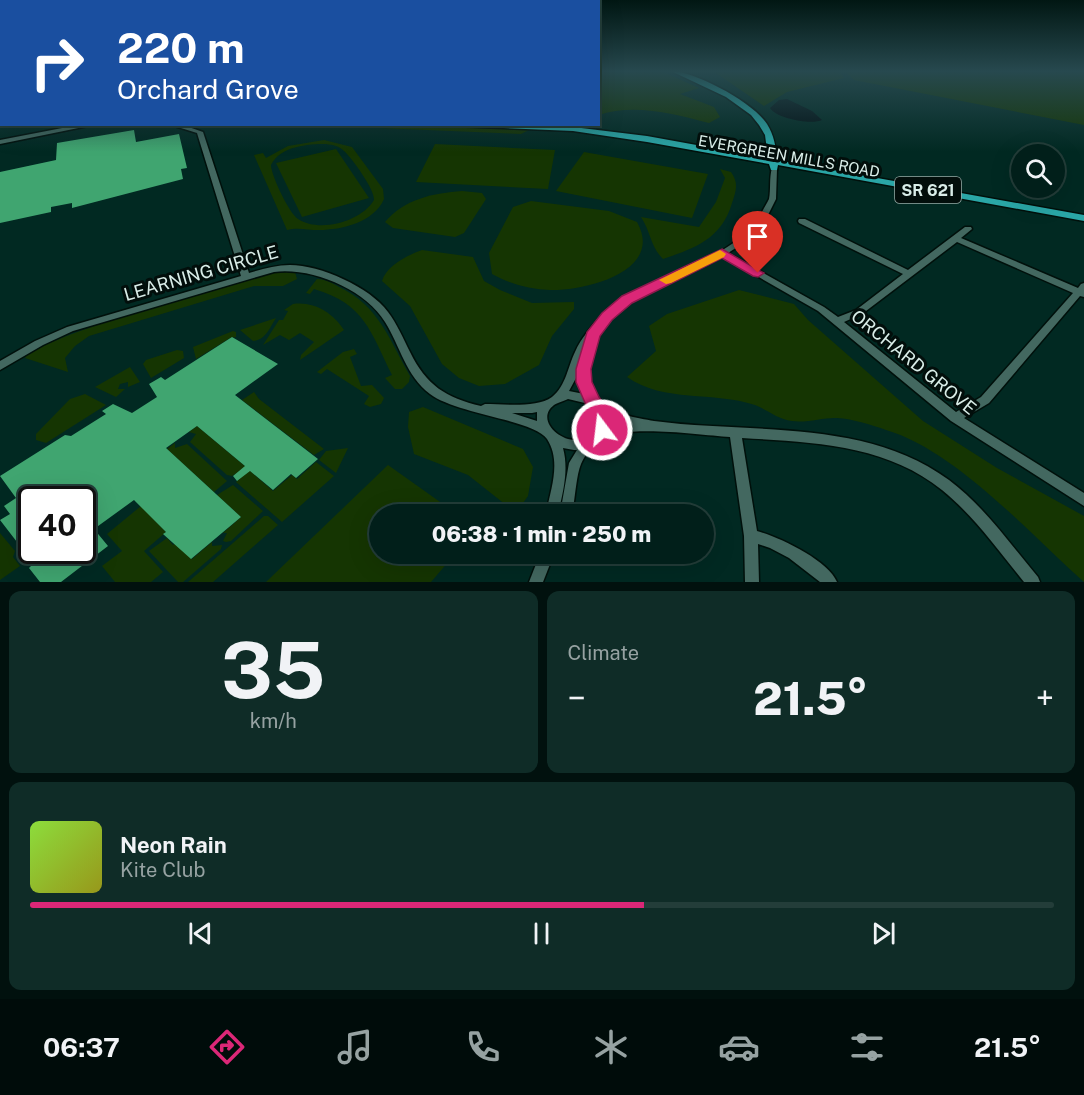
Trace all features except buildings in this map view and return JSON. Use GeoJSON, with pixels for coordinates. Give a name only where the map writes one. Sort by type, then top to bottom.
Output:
{"type":"FeatureCollection","features":[{"type":"Feature","properties":{"kind":"main road"},"geometry":{"type":"LineString","coordinates":[[730,98],[757,117],[769,135],[773,165]]}},
{"type":"Feature","properties":{"kind":"main road","name":"EVERGREEN MILLS ROAD"},"geometry":{"type":"LineString","coordinates":[[561,126],[636,137],[1084,225]]}},
{"type":"Feature","properties":{"kind":"main road","name":"EVERGREEN MILLS ROAD"},"geometry":{"type":"LineString","coordinates":[[561,126],[616,138],[1084,218]]}},
{"type":"Feature","properties":{"kind":"street"},"geometry":{"type":"LineString","coordinates":[[0,142],[84,126]]}},
{"type":"Feature","properties":{"kind":"street"},"geometry":{"type":"LineString","coordinates":[[178,126],[200,132],[246,278]]}},
{"type":"Feature","properties":{"kind":"street"},"geometry":{"type":"LineString","coordinates":[[554,504],[560,461],[558,449],[548,434],[541,415],[571,381],[585,342],[607,316],[627,300],[722,253],[753,231],[766,215],[775,195],[773,165]]}},
{"type":"Feature","properties":{"kind":"street"},"geometry":{"type":"LineString","coordinates":[[802,221],[909,274]]}},
{"type":"Feature","properties":{"kind":"street"},"geometry":{"type":"LineString","coordinates":[[838,321],[859,312],[968,229]]}},
{"type":"Feature","properties":{"kind":"street"},"geometry":{"type":"LineString","coordinates":[[955,238],[1082,290],[985,400],[955,418]]}},
{"type":"Feature","properties":{"kind":"street","name":"ORCHARD GROVE"},"geometry":{"type":"LineString","coordinates":[[722,253],[805,299],[838,321],[955,418],[1084,500]]}},
{"type":"Feature","properties":{"kind":"street","name":"LEARNING CIRCLE"},"geometry":{"type":"LineString","coordinates":[[0,366],[31,347],[70,329],[283,268],[305,268],[361,292],[384,313],[424,383],[435,393],[470,408],[521,420],[548,434]]}},
{"type":"Feature","properties":{"kind":"street"},"geometry":{"type":"LineString","coordinates":[[568,504],[575,463],[604,422],[584,382],[584,369],[592,344],[592,335]]}},
{"type":"Feature","properties":{"kind":"street"},"geometry":{"type":"LineString","coordinates":[[554,399],[576,395],[614,416],[652,426],[845,442],[907,462],[944,484],[961,499],[1033,582]]}},
{"type":"Feature","properties":{"kind":"street","name":"LEARNING CIRCLE"},"geometry":{"type":"LineString","coordinates":[[470,408],[532,409],[554,399]]}},
{"type":"Feature","properties":{"kind":"street"},"geometry":{"type":"LineString","coordinates":[[548,434],[569,445],[592,439],[612,430],[652,426]]}},
{"type":"Feature","properties":{"kind":"street"},"geometry":{"type":"LineString","coordinates":[[735,433],[751,536],[752,582]]}},
{"type":"Feature","properties":{"kind":"street"},"geometry":{"type":"LineString","coordinates":[[751,536],[767,540],[797,555],[830,582]]}},
{"type":"Feature","properties":{"kind":"street"},"geometry":{"type":"LineString","coordinates":[[536,582],[543,564]]}},
{"type":"Feature","properties":{"kind":"green space"},"geometry":{"type":"Polygon","coordinates":[[[600,98],[691,98],[714,107],[720,117],[709,123],[654,111],[612,112],[600,115],[600,98]]]}},
{"type":"Feature","properties":{"kind":"green space"},"geometry":{"type":"Polygon","coordinates":[[[753,98],[777,98],[764,106],[753,98]]]}},
{"type":"Feature","properties":{"kind":"green space"},"geometry":{"type":"Polygon","coordinates":[[[947,98],[1084,98],[1084,125],[947,98]]]}},
{"type":"Feature","properties":{"kind":"green space"},"geometry":{"type":"Polygon","coordinates":[[[417,126],[529,130],[521,134],[379,128],[417,126]]]}},
{"type":"Feature","properties":{"kind":"green space"},"geometry":{"type":"Polygon","coordinates":[[[324,140],[352,147],[383,189],[384,199],[373,214],[347,226],[328,230],[287,230],[254,155],[263,153],[266,158],[288,146],[324,140]],[[329,144],[295,147],[281,154],[271,165],[277,185],[290,209],[298,219],[307,223],[328,225],[339,223],[360,214],[374,200],[367,182],[352,160],[340,148],[329,144]]]}},
{"type":"Feature","properties":{"kind":"green space"},"geometry":{"type":"Polygon","coordinates":[[[435,144],[555,150],[548,189],[416,182],[435,144]]]}},
{"type":"Feature","properties":{"kind":"green space"},"geometry":{"type":"Polygon","coordinates":[[[336,149],[369,198],[302,217],[276,163],[336,149]]]}},
{"type":"Feature","properties":{"kind":"green space"},"geometry":{"type":"Polygon","coordinates":[[[584,152],[708,174],[692,218],[556,191],[584,152]]]}},
{"type":"Feature","properties":{"kind":"green space"},"geometry":{"type":"Polygon","coordinates":[[[720,169],[731,172],[736,187],[728,215],[722,225],[697,246],[663,259],[655,249],[641,217],[699,227],[716,202],[725,178],[720,169]]]}},
{"type":"Feature","properties":{"kind":"green space"},"geometry":{"type":"Polygon","coordinates":[[[462,191],[482,193],[486,199],[464,233],[455,237],[393,228],[385,222],[410,203],[441,193],[462,191]]]}},
{"type":"Feature","properties":{"kind":"green space"},"geometry":{"type":"Polygon","coordinates":[[[531,201],[609,211],[637,222],[643,239],[640,254],[631,266],[617,275],[582,287],[550,290],[520,285],[499,278],[492,274],[489,253],[513,207],[531,201]]]}},
{"type":"Feature","properties":{"kind":"green space"},"geometry":{"type":"Polygon","coordinates":[[[422,250],[473,257],[484,281],[532,303],[574,302],[574,309],[552,336],[539,365],[505,384],[479,386],[459,378],[442,364],[410,306],[382,281],[393,266],[422,250]]]}},
{"type":"Feature","properties":{"kind":"green space"},"geometry":{"type":"Polygon","coordinates":[[[284,271],[295,272],[297,279],[283,286],[254,286],[89,336],[75,346],[65,358],[68,372],[25,358],[39,348],[104,323],[230,284],[284,271]]]}},
{"type":"Feature","properties":{"kind":"green space"},"geometry":{"type":"Polygon","coordinates":[[[317,279],[353,295],[374,314],[410,376],[409,382],[402,389],[395,389],[385,378],[392,375],[371,332],[355,311],[331,295],[314,289],[310,294],[306,293],[317,279]]]}},
{"type":"Feature","properties":{"kind":"green space"},"geometry":{"type":"Polygon","coordinates":[[[739,290],[794,304],[808,320],[923,421],[997,468],[1084,516],[1084,582],[965,474],[912,440],[875,426],[849,420],[832,418],[787,420],[755,405],[722,398],[673,394],[641,385],[627,377],[656,351],[649,326],[667,314],[739,290]]]}},
{"type":"Feature","properties":{"kind":"green space"},"geometry":{"type":"Polygon","coordinates":[[[293,304],[315,306],[334,318],[344,330],[300,360],[301,355],[314,342],[300,333],[289,340],[280,335],[263,345],[279,320],[283,320],[288,311],[284,310],[293,304]]]}},
{"type":"Feature","properties":{"kind":"green space"},"geometry":{"type":"Polygon","coordinates":[[[276,318],[267,332],[257,340],[253,341],[240,330],[276,318]]]}},
{"type":"Feature","properties":{"kind":"green space"},"geometry":{"type":"Polygon","coordinates":[[[233,331],[236,332],[236,337],[230,338],[196,359],[193,347],[233,331]]]}},
{"type":"Feature","properties":{"kind":"green space"},"geometry":{"type":"Polygon","coordinates":[[[354,349],[357,354],[350,357],[361,386],[372,385],[384,398],[381,404],[370,407],[364,404],[369,396],[327,369],[321,374],[317,372],[343,352],[354,349]]]}},
{"type":"Feature","properties":{"kind":"green space"},"geometry":{"type":"Polygon","coordinates":[[[177,350],[183,351],[184,358],[151,378],[143,364],[146,360],[177,350]]]}},
{"type":"Feature","properties":{"kind":"green space"},"geometry":{"type":"Polygon","coordinates":[[[130,367],[140,382],[128,387],[128,382],[120,384],[118,389],[125,389],[116,397],[95,387],[130,367]]]}},
{"type":"Feature","properties":{"kind":"green space"},"geometry":{"type":"Polygon","coordinates":[[[254,392],[259,399],[324,449],[314,455],[242,400],[254,392]]]}},
{"type":"Feature","properties":{"kind":"green space"},"geometry":{"type":"Polygon","coordinates":[[[85,394],[106,405],[46,443],[36,440],[36,434],[70,399],[85,394]]]}},
{"type":"Feature","properties":{"kind":"green space"},"geometry":{"type":"Polygon","coordinates":[[[423,407],[523,449],[533,467],[528,496],[522,504],[505,504],[468,475],[414,454],[408,427],[409,412],[423,407]]]}},
{"type":"Feature","properties":{"kind":"green space"},"geometry":{"type":"Polygon","coordinates":[[[197,426],[246,467],[232,476],[227,475],[190,442],[196,434],[189,432],[197,426]]]}},
{"type":"Feature","properties":{"kind":"green space"},"geometry":{"type":"Polygon","coordinates":[[[175,443],[175,448],[187,444],[227,481],[214,492],[167,449],[175,443]]]}},
{"type":"Feature","properties":{"kind":"green space"},"geometry":{"type":"Polygon","coordinates":[[[348,448],[336,473],[319,460],[326,451],[348,448]]]}},
{"type":"Feature","properties":{"kind":"green space"},"geometry":{"type":"Polygon","coordinates":[[[316,462],[334,476],[282,522],[236,482],[249,470],[273,491],[292,475],[297,479],[316,462]]]}},
{"type":"Feature","properties":{"kind":"green space"},"geometry":{"type":"Polygon","coordinates":[[[388,465],[443,504],[369,504],[369,564],[446,564],[431,582],[266,582],[388,465]]]}},
{"type":"Feature","properties":{"kind":"green space"},"geometry":{"type":"Polygon","coordinates":[[[233,485],[263,511],[231,541],[226,542],[223,541],[227,533],[223,533],[241,517],[217,495],[233,485]]]}},
{"type":"Feature","properties":{"kind":"green space"},"geometry":{"type":"Polygon","coordinates":[[[141,506],[166,532],[144,551],[163,572],[151,582],[115,582],[102,566],[122,551],[107,534],[141,506]]]}},
{"type":"Feature","properties":{"kind":"green space"},"geometry":{"type":"Polygon","coordinates":[[[264,516],[268,516],[278,525],[213,582],[188,582],[264,516]]]}},
{"type":"Feature","properties":{"kind":"green space"},"geometry":{"type":"Polygon","coordinates":[[[0,533],[15,551],[13,557],[20,566],[0,580],[0,533]]]}},
{"type":"Feature","properties":{"kind":"green space"},"geometry":{"type":"Polygon","coordinates":[[[167,538],[173,545],[176,543],[192,559],[212,542],[212,546],[222,545],[221,549],[183,582],[178,582],[149,551],[167,538]]]}},
{"type":"Feature","properties":{"kind":"shaded area"},"geometry":{"type":"Polygon","coordinates":[[[787,99],[812,111],[822,120],[811,122],[795,120],[780,115],[770,108],[779,100],[787,99]]]}},
{"type":"Feature","properties":{"kind":"slow traffic"},"geometry":{"type":"LineString","coordinates":[[666,280],[720,254]]}},
{"type":"Feature","properties":{"kind":"route"},"geometry":{"type":"LineString","coordinates":[[602,430],[603,415],[592,400],[584,382],[584,369],[592,344],[592,335],[607,316],[642,291],[722,253],[758,273]]}}]}
